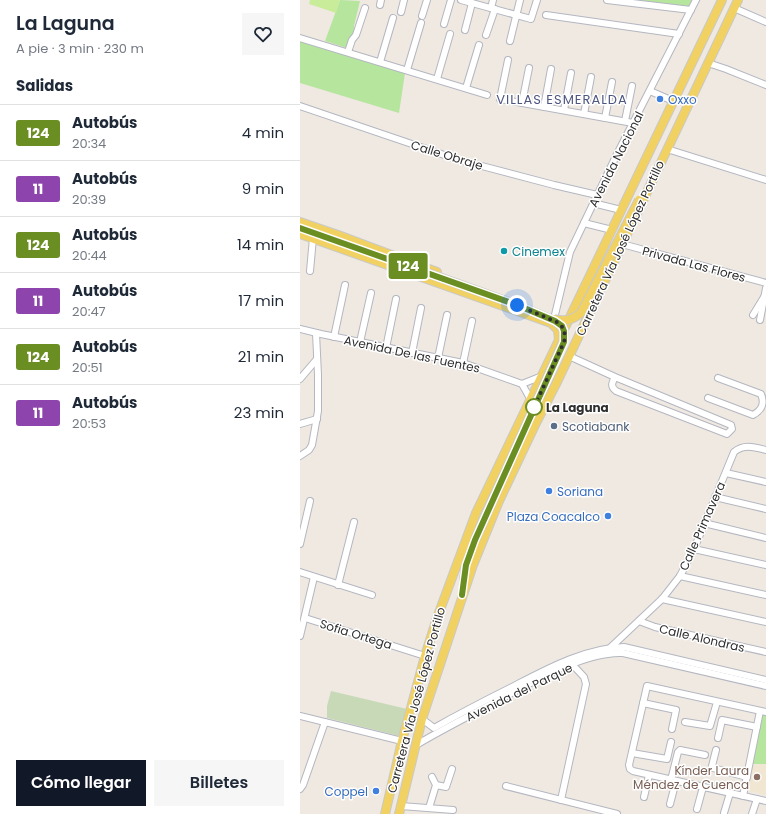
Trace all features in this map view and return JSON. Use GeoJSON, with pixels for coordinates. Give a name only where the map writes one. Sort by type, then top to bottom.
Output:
{"type":"FeatureCollection","features":[{"type":"Feature","properties":{"kind":"main road","name":"Carretera Vía José López Portillo"},"geometry":{"type":"LineString","coordinates":[[385,814],[402,741],[437,618],[476,513],[722,0]]}},
{"type":"Feature","properties":{"kind":"main road","name":"Carretera Vía José López Portillo"},"geometry":{"type":"LineString","coordinates":[[400,810],[422,719],[462,595],[485,533],[738,0]]}},
{"type":"Feature","properties":{"kind":"main road"},"geometry":{"type":"LineString","coordinates":[[393,267],[425,275],[553,319],[561,321],[568,320],[581,312],[639,200],[660,165]]}},
{"type":"Feature","properties":{"kind":"main road"},"geometry":{"type":"LineString","coordinates":[[300,222],[338,235],[554,321],[559,334],[558,344]]}},
{"type":"Feature","properties":{"kind":"main road"},"geometry":{"type":"LineString","coordinates":[[300,228],[517,305],[555,321],[562,326],[565,335],[564,342],[475,540],[466,565],[462,595]]}},
{"type":"Feature","properties":{"kind":"main road"},"geometry":{"type":"LineString","coordinates":[[300,234],[554,321],[567,316],[574,309]]}},
{"type":"Feature","properties":{"kind":"street"},"geometry":{"type":"LineString","coordinates":[[400,12],[404,0]]}},
{"type":"Feature","properties":{"kind":"street"},"geometry":{"type":"LineString","coordinates":[[422,16],[427,0]]}},
{"type":"Feature","properties":{"kind":"street"},"geometry":{"type":"LineString","coordinates":[[444,24],[451,0]]}},
{"type":"Feature","properties":{"kind":"street"},"geometry":{"type":"LineString","coordinates":[[461,0],[531,19],[536,0]]}},
{"type":"Feature","properties":{"kind":"street"},"geometry":{"type":"LineString","coordinates":[[486,35],[493,9],[493,0]]}},
{"type":"Feature","properties":{"kind":"street"},"geometry":{"type":"LineString","coordinates":[[510,41],[520,0]]}},
{"type":"Feature","properties":{"kind":"street"},"geometry":{"type":"LineString","coordinates":[[608,0],[691,10]]}},
{"type":"Feature","properties":{"kind":"street","name":"Avenida Nacional"},"geometry":{"type":"LineString","coordinates":[[554,321],[570,252],[633,123],[696,0]]}},
{"type":"Feature","properties":{"kind":"street"},"geometry":{"type":"LineString","coordinates":[[465,30],[470,2]]}},
{"type":"Feature","properties":{"kind":"street"},"geometry":{"type":"LineString","coordinates":[[348,52],[352,40],[356,35],[365,8]]}},
{"type":"Feature","properties":{"kind":"street"},"geometry":{"type":"LineString","coordinates":[[734,8],[766,22]]}},
{"type":"Feature","properties":{"kind":"street"},"geometry":{"type":"LineString","coordinates":[[546,15],[679,34]]}},
{"type":"Feature","properties":{"kind":"street"},"geometry":{"type":"LineString","coordinates":[[380,62],[393,18]]}},
{"type":"Feature","properties":{"kind":"street"},"geometry":{"type":"LineString","coordinates":[[407,70],[421,23]]}},
{"type":"Feature","properties":{"kind":"street"},"geometry":{"type":"LineString","coordinates":[[438,79],[450,34]]}},
{"type":"Feature","properties":{"kind":"street"},"geometry":{"type":"LineString","coordinates":[[300,38],[487,95]]}},
{"type":"Feature","properties":{"kind":"street"},"geometry":{"type":"LineString","coordinates":[[466,88],[479,45]]}},
{"type":"Feature","properties":{"kind":"street"},"geometry":{"type":"LineString","coordinates":[[508,60],[500,98],[633,123]]}},
{"type":"Feature","properties":{"kind":"street"},"geometry":{"type":"LineString","coordinates":[[708,63],[766,84]]}},
{"type":"Feature","properties":{"kind":"street"},"geometry":{"type":"LineString","coordinates":[[522,103],[529,68]]}},
{"type":"Feature","properties":{"kind":"street"},"geometry":{"type":"LineString","coordinates":[[544,107],[551,69]]}},
{"type":"Feature","properties":{"kind":"street"},"geometry":{"type":"LineString","coordinates":[[564,110],[571,73]]}},
{"type":"Feature","properties":{"kind":"street"},"geometry":{"type":"LineString","coordinates":[[584,114],[591,77]]}},
{"type":"Feature","properties":{"kind":"street"},"geometry":{"type":"LineString","coordinates":[[605,118],[612,82]]}},
{"type":"Feature","properties":{"kind":"street"},"geometry":{"type":"LineString","coordinates":[[625,121],[632,86]]}},
{"type":"Feature","properties":{"kind":"street"},"geometry":{"type":"LineString","coordinates":[[650,91],[673,101]]}},
{"type":"Feature","properties":{"kind":"street","name":"Calle Obraje"},"geometry":{"type":"LineString","coordinates":[[300,106],[459,160],[554,186],[597,195]]}},
{"type":"Feature","properties":{"kind":"street"},"geometry":{"type":"LineString","coordinates":[[667,149],[766,180]]}},
{"type":"Feature","properties":{"kind":"street"},"geometry":{"type":"LineString","coordinates":[[594,203],[622,210]]}},
{"type":"Feature","properties":{"kind":"street"},"geometry":{"type":"LineString","coordinates":[[584,223],[612,230]]}},
{"type":"Feature","properties":{"kind":"street"},"geometry":{"type":"LineString","coordinates":[[310,271],[312,238]]}},
{"type":"Feature","properties":{"kind":"street","name":"Privada Las Flores"},"geometry":{"type":"LineString","coordinates":[[622,244],[766,283]]}},
{"type":"Feature","properties":{"kind":"street"},"geometry":{"type":"LineString","coordinates":[[334,337],[345,285]]}},
{"type":"Feature","properties":{"kind":"street"},"geometry":{"type":"LineString","coordinates":[[760,320],[766,288]]}},
{"type":"Feature","properties":{"kind":"street"},"geometry":{"type":"LineString","coordinates":[[360,342],[371,293]]}},
{"type":"Feature","properties":{"kind":"street"},"geometry":{"type":"LineString","coordinates":[[753,315],[764,297]]}},
{"type":"Feature","properties":{"kind":"street"},"geometry":{"type":"LineString","coordinates":[[386,348],[396,299]]}},
{"type":"Feature","properties":{"kind":"street"},"geometry":{"type":"LineString","coordinates":[[412,353],[421,308]]}},
{"type":"Feature","properties":{"kind":"street"},"geometry":{"type":"LineString","coordinates":[[438,358],[447,315]]}},
{"type":"Feature","properties":{"kind":"street"},"geometry":{"type":"LineString","coordinates":[[463,364],[472,321]]}},
{"type":"Feature","properties":{"kind":"street","name":"Avenida De las Fuentes"},"geometry":{"type":"LineString","coordinates":[[300,329],[463,364],[522,384]]}},
{"type":"Feature","properties":{"kind":"street"},"geometry":{"type":"LineString","coordinates":[[300,456],[309,450],[312,445],[317,418],[316,333]]}},
{"type":"Feature","properties":{"kind":"street"},"geometry":{"type":"LineString","coordinates":[[569,356],[615,377],[732,424],[732,430],[727,434],[616,391],[612,388],[615,377]]}},
{"type":"Feature","properties":{"kind":"street"},"geometry":{"type":"LineString","coordinates":[[300,380],[317,359]]}},
{"type":"Feature","properties":{"kind":"street"},"geometry":{"type":"LineString","coordinates":[[531,400],[522,384],[542,376]]}},
{"type":"Feature","properties":{"kind":"street"},"geometry":{"type":"LineString","coordinates":[[708,398],[753,415],[764,408],[761,394],[718,378]]}},
{"type":"Feature","properties":{"kind":"street"},"geometry":{"type":"LineString","coordinates":[[300,424],[317,418]]}},
{"type":"Feature","properties":{"kind":"street","name":"Calle Primavera"},"geometry":{"type":"LineString","coordinates":[[605,654],[662,599],[680,576],[694,549],[734,452],[740,447],[751,446],[766,450]]}},
{"type":"Feature","properties":{"kind":"street"},"geometry":{"type":"LineString","coordinates":[[726,473],[766,482]]}},
{"type":"Feature","properties":{"kind":"street"},"geometry":{"type":"LineString","coordinates":[[715,497],[766,509]]}},
{"type":"Feature","properties":{"kind":"street"},"geometry":{"type":"LineString","coordinates":[[300,544],[310,501]]}},
{"type":"Feature","properties":{"kind":"street"},"geometry":{"type":"LineString","coordinates":[[338,585],[354,522]]}},
{"type":"Feature","properties":{"kind":"street"},"geometry":{"type":"LineString","coordinates":[[704,523],[766,538]]}},
{"type":"Feature","properties":{"kind":"street"},"geometry":{"type":"LineString","coordinates":[[694,549],[766,565]]}},
{"type":"Feature","properties":{"kind":"street"},"geometry":{"type":"LineString","coordinates":[[300,572],[372,595]]}},
{"type":"Feature","properties":{"kind":"street"},"geometry":{"type":"LineString","coordinates":[[680,576],[766,595]]}},
{"type":"Feature","properties":{"kind":"street","name":"Sofia Ortega"},"geometry":{"type":"LineString","coordinates":[[314,577],[305,618],[426,656]]}},
{"type":"Feature","properties":{"kind":"street"},"geometry":{"type":"LineString","coordinates":[[662,599],[766,622]]}},
{"type":"Feature","properties":{"kind":"street"},"geometry":{"type":"LineString","coordinates":[[300,636],[305,618]]}},
{"type":"Feature","properties":{"kind":"street","name":"Calle Alondras"},"geometry":{"type":"LineString","coordinates":[[639,621],[655,627],[766,652]]}},
{"type":"Feature","properties":{"kind":"street","name":"Avenida del Parque"},"geometry":{"type":"LineString","coordinates":[[416,745],[591,652],[610,648],[624,647],[766,680]]}},
{"type":"Feature","properties":{"kind":"street","name":"Avenida del Parque"},"geometry":{"type":"LineString","coordinates":[[422,719],[434,728],[545,670],[605,654],[623,653],[766,686]]}},
{"type":"Feature","properties":{"kind":"street"},"geometry":{"type":"LineString","coordinates":[[562,800],[586,684],[584,677],[571,662]]}},
{"type":"Feature","properties":{"kind":"street"},"geometry":{"type":"LineString","coordinates":[[743,796],[757,727],[763,712],[646,686],[629,765],[630,769],[649,775],[673,780],[703,787],[743,796],[766,801]]}},
{"type":"Feature","properties":{"kind":"street"},"geometry":{"type":"LineString","coordinates":[[685,722],[710,726],[717,702]]}},
{"type":"Feature","properties":{"kind":"street"},"geometry":{"type":"LineString","coordinates":[[643,703],[676,710],[672,729]]}},
{"type":"Feature","properties":{"kind":"street"},"geometry":{"type":"LineString","coordinates":[[300,716],[402,741]]}},
{"type":"Feature","properties":{"kind":"street"},"geometry":{"type":"LineString","coordinates":[[718,738],[722,720],[757,727]]}},
{"type":"Feature","properties":{"kind":"street"},"geometry":{"type":"LineString","coordinates":[[301,787],[325,722]]}},
{"type":"Feature","properties":{"kind":"street"},"geometry":{"type":"LineString","coordinates":[[632,752],[667,759],[671,742]]}},
{"type":"Feature","properties":{"kind":"street"},"geometry":{"type":"LineString","coordinates":[[670,804],[678,752],[680,750],[705,755]]}},
{"type":"Feature","properties":{"kind":"street"},"geometry":{"type":"LineString","coordinates":[[716,750],[712,766],[713,768],[747,777]]}},
{"type":"Feature","properties":{"kind":"street"},"geometry":{"type":"LineString","coordinates":[[436,786],[446,787],[452,769]]}},
{"type":"Feature","properties":{"kind":"street"},"geometry":{"type":"LineString","coordinates":[[644,797],[649,775]]}},
{"type":"Feature","properties":{"kind":"street"},"geometry":{"type":"LineString","coordinates":[[430,808],[436,786],[432,777]]}},
{"type":"Feature","properties":{"kind":"street"},"geometry":{"type":"LineString","coordinates":[[506,786],[562,800],[601,812],[617,814]]}},
{"type":"Feature","properties":{"kind":"street"},"geometry":{"type":"LineString","coordinates":[[697,809],[703,787]]}},
{"type":"Feature","properties":{"kind":"street"},"geometry":{"type":"LineString","coordinates":[[724,813],[730,793]]}},
{"type":"Feature","properties":{"kind":"street"},"geometry":{"type":"LineString","coordinates":[[752,814],[757,799]]}},
{"type":"Feature","properties":{"kind":"street"},"geometry":{"type":"LineString","coordinates":[[400,810],[430,808],[442,812],[453,810]]}},
{"type":"Feature","properties":{"kind":"shaded area","name":"Kínder Laura Méndez de Cuenca"},"geometry":{"type":"Polygon","coordinates":[[[766,764],[766,795],[745,790],[750,765],[766,764]]]}},
{"type":"Feature","properties":{"kind":"green space"},"geometry":{"type":"Polygon","coordinates":[[[310,0],[340,0],[336,13],[309,4],[310,0]]]}},
{"type":"Feature","properties":{"kind":"green space"},"geometry":{"type":"Polygon","coordinates":[[[340,0],[360,1],[354,26],[354,34],[347,48],[325,41],[340,0]]]}},
{"type":"Feature","properties":{"kind":"green space"},"geometry":{"type":"Polygon","coordinates":[[[631,0],[696,0],[692,7],[631,0]]]}},
{"type":"Feature","properties":{"kind":"green space"},"geometry":{"type":"Polygon","coordinates":[[[300,37],[405,73],[399,113],[300,83],[300,37]]]}},
{"type":"Feature","properties":{"kind":"green space"},"geometry":{"type":"Polygon","coordinates":[[[331,691],[407,709],[402,733],[399,736],[327,718],[327,706],[331,691]]]}},
{"type":"Feature","properties":{"kind":"green space"},"geometry":{"type":"Polygon","coordinates":[[[760,711],[766,713],[766,764],[750,764],[760,711]]]}},
{"type":"Feature","properties":{"kind":"bus line","name":"124"},"geometry":{"type":"LineString","coordinates":[[300,228],[517,305],[555,321],[562,326],[565,335],[564,342],[475,540],[466,565],[462,595]]}},
{"type":"Feature","properties":{"kind":"place","name":"Oxxo"},"geometry":{"type":"Point","coordinates":[660,99]}},
{"type":"Feature","properties":{"kind":"place","name":"Cinemex"},"geometry":{"type":"Point","coordinates":[504,251]}},
{"type":"Feature","properties":{"kind":"place","name":"La Laguna"},"geometry":{"type":"Point","coordinates":[534,407]}},
{"type":"Feature","properties":{"kind":"place","name":"Scotiabank"},"geometry":{"type":"Point","coordinates":[554,426]}},
{"type":"Feature","properties":{"kind":"place","name":"Soriana"},"geometry":{"type":"Point","coordinates":[549,491]}},
{"type":"Feature","properties":{"kind":"place","name":"Plaza Coacalco"},"geometry":{"type":"Point","coordinates":[608,516]}},
{"type":"Feature","properties":{"kind":"place","name":"Kínder Laura Méndez de Cuenca"},"geometry":{"type":"Point","coordinates":[757,777]}},
{"type":"Feature","properties":{"kind":"place","name":"Coppel"},"geometry":{"type":"Point","coordinates":[376,791]}},
{"type":"Feature","properties":{"kind":"district","name":"VILLAS ESMERALDA"},"geometry":{"type":"Point","coordinates":[562,99]}},
{"type":"Feature","properties":{"kind":"route"},"geometry":{"type":"LineString","coordinates":[[517,305],[559,323],[562,326],[565,335],[564,342],[531,414],[534,407]]}}]}
